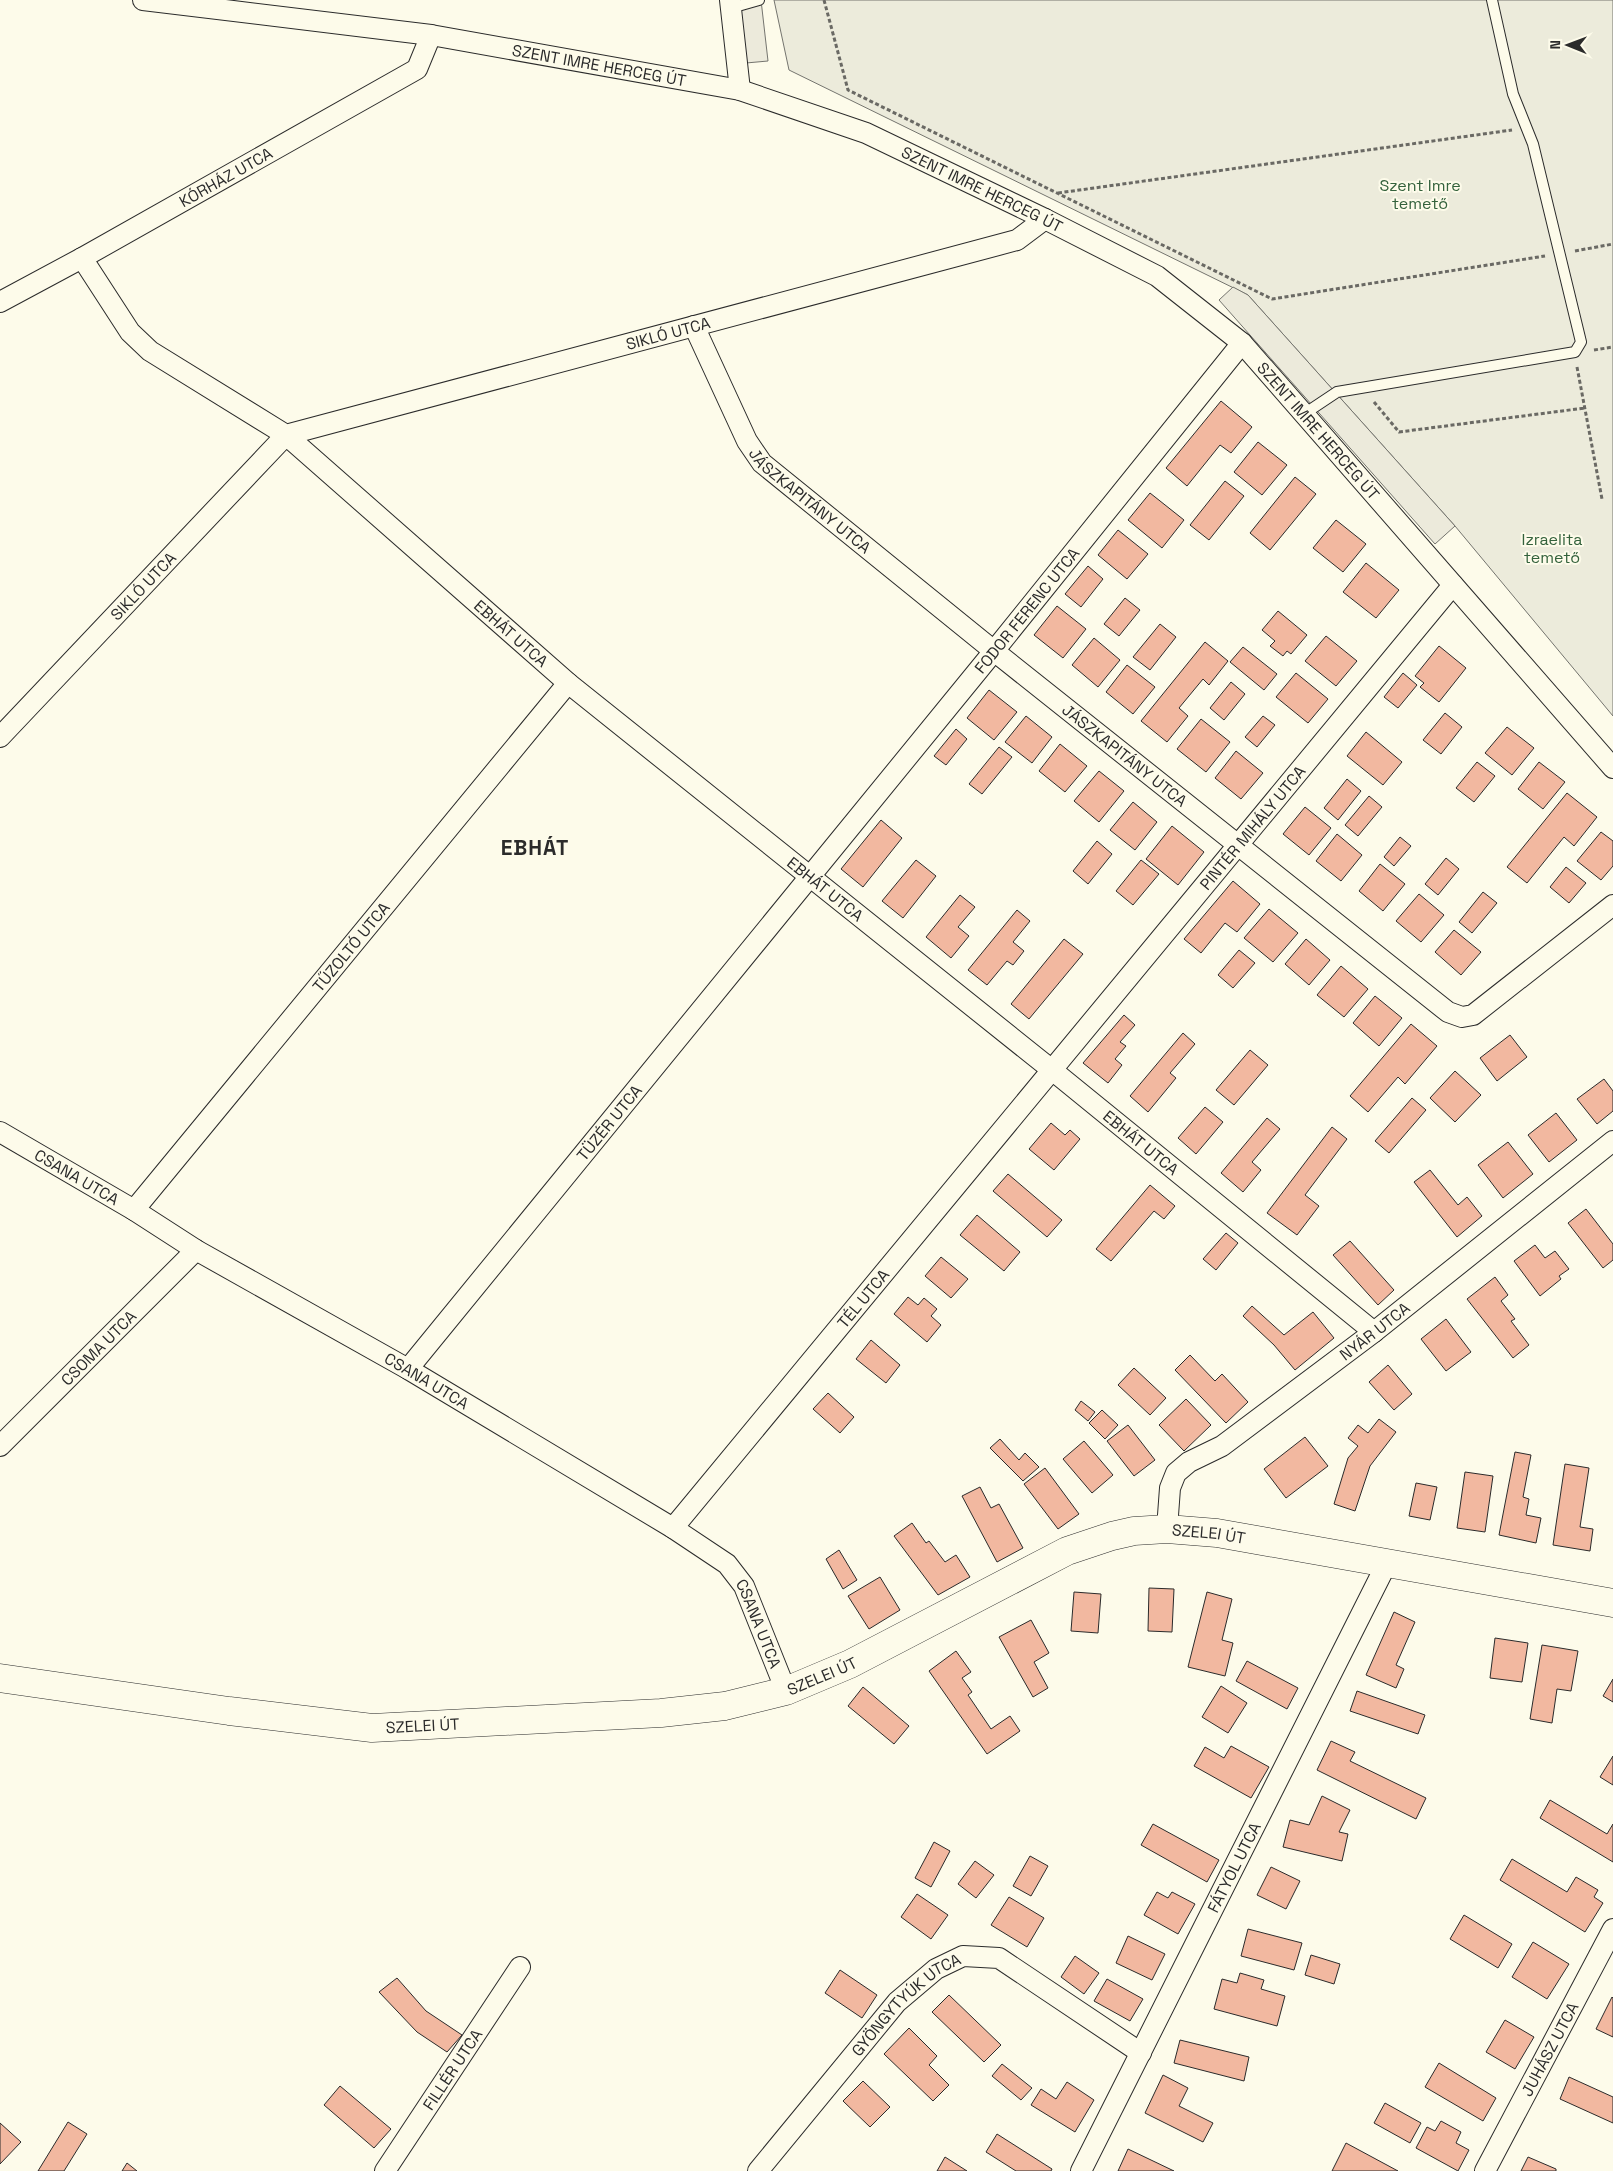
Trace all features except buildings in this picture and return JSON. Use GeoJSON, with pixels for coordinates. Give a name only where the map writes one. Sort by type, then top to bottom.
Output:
{"type":"FeatureCollection","features":[{"type":"Feature","properties":{"kind":"main road","name":"SZELEI ÚT"},"geometry":{"type":"LineString","coordinates":[[0,1678],[219,1709],[372,1728],[661,1713],[725,1706],[786,1691],[850,1664],[1067,1551],[1112,1536],[1134,1531],[1167,1529],[1217,1534],[1613,1603]]}},
{"type":"Feature","properties":{"kind":"street","name":"SZENT IMRE HERCEG ÚT"},"geometry":{"type":"LineString","coordinates":[[143,0],[274,8],[740,90],[866,133],[1046,219],[1157,276],[1242,343],[1613,768]]}},
{"type":"Feature","properties":{"kind":"street"},"geometry":{"type":"LineString","coordinates":[[730,4],[740,90]]}},
{"type":"Feature","properties":{"kind":"street","name":"KÓRHÁZ UTCA"},"geometry":{"type":"LineString","coordinates":[[0,302],[82,258],[417,69],[431,35]]}},
{"type":"Feature","properties":{"kind":"street","name":"SIKLÓ UTCA"},"geometry":{"type":"LineString","coordinates":[[0,737],[286,435],[1017,240],[1046,219]]}},
{"type":"Feature","properties":{"kind":"street"},"geometry":{"type":"LineString","coordinates":[[82,258],[130,332],[150,351],[286,435]]}},
{"type":"Feature","properties":{"kind":"street","name":"JÁSZKAPITÁNY UTCA"},"geometry":{"type":"LineString","coordinates":[[694,326],[746,441],[762,463],[1237,846],[1448,1012],[1462,1017],[1473,1014],[1613,905]]}},
{"type":"Feature","properties":{"kind":"street","name":"FODOR FERENC UTCA"},"geometry":{"type":"LineString","coordinates":[[810,877],[1242,343]]}},
{"type":"Feature","properties":{"kind":"street","name":"EBHÁT UTCA"},"geometry":{"type":"LineString","coordinates":[[286,435],[568,683],[1052,1070],[1374,1332]]}},
{"type":"Feature","properties":{"kind":"street","name":"PINTÉR MIHÁLY UTCA"},"geometry":{"type":"LineString","coordinates":[[1052,1070],[1452,585]]}},
{"type":"Feature","properties":{"kind":"street","name":"TŰZOLTÓ UTCA"},"geometry":{"type":"LineString","coordinates":[[134,1210],[568,683]]}},
{"type":"Feature","properties":{"kind":"street","name":"TÜZÉR UTCA"},"geometry":{"type":"LineString","coordinates":[[408,1369],[810,877]]}},
{"type":"Feature","properties":{"kind":"street","name":"TÉL UTCA"},"geometry":{"type":"LineString","coordinates":[[673,1528],[1052,1070]]}},
{"type":"Feature","properties":{"kind":"street","name":"CSANA UTCA"},"geometry":{"type":"LineString","coordinates":[[0,1132],[134,1210],[196,1250],[408,1369],[673,1528],[727,1564],[744,1586],[786,1691]]}},
{"type":"Feature","properties":{"kind":"street","name":"NYÁR UTCA"},"geometry":{"type":"LineString","coordinates":[[1167,1529],[1170,1488],[1176,1473],[1188,1462],[1222,1446],[1374,1332],[1613,1141]]}},
{"type":"Feature","properties":{"kind":"street","name":"CSOMA UTCA"},"geometry":{"type":"LineString","coordinates":[[0,1446],[196,1250]]}},
{"type":"Feature","properties":{"kind":"street","name":"FÁTYOL UTCA"},"geometry":{"type":"LineString","coordinates":[[1081,2171],[1387,1563]]}},
{"type":"Feature","properties":{"kind":"street","name":"JUHÁSZ UTCA"},"geometry":{"type":"LineString","coordinates":[[1485,2171],[1613,1929]]}},
{"type":"Feature","properties":{"kind":"street","name":"GYÖNGYTYÚK UTCA"},"geometry":{"type":"LineString","coordinates":[[758,2171],[897,2002],[936,1968],[963,1956],[999,1958],[1140,2053]]}},
{"type":"Feature","properties":{"kind":"street","name":"FILLÉR UTCA"},"geometry":{"type":"LineString","coordinates":[[385,2171],[520,1967]]}},
{"type":"Feature","properties":{"kind":"lane"},"geometry":{"type":"LineString","coordinates":[[730,4],[759,0]]}},
{"type":"Feature","properties":{"kind":"lane"},"geometry":{"type":"LineString","coordinates":[[1304,414],[1337,392],[1575,352],[1581,342],[1533,144],[1513,94],[1492,0]]}},
{"type":"Feature","properties":{"kind":"path"},"geometry":{"type":"LineString","coordinates":[[824,0],[848,90],[1272,299],[1613,244]]}},
{"type":"Feature","properties":{"kind":"path"},"geometry":{"type":"LineString","coordinates":[[1058,193],[1527,128]]}},
{"type":"Feature","properties":{"kind":"path"},"geometry":{"type":"LineString","coordinates":[[1602,499],[1575,352],[1613,347]]}},
{"type":"Feature","properties":{"kind":"path"},"geometry":{"type":"LineString","coordinates":[[1362,388],[1400,432],[1585,408]]}},
{"type":"Feature","properties":{"kind":"green space","name":"Szent Imre temető"},"geometry":{"type":"Polygon","coordinates":[[[774,0],[1613,0],[1613,716],[1455,526],[1248,295],[789,70],[774,0]]]}},
{"type":"Feature","properties":{"kind":"shaded area"},"geometry":{"type":"Polygon","coordinates":[[[739,0],[761,0],[768,61],[746,63],[739,0]]]}},
{"type":"Feature","properties":{"kind":"shaded area"},"geometry":{"type":"Polygon","coordinates":[[[1233,287],[1248,295],[1455,526],[1435,544],[1219,300],[1233,287]]]}},
{"type":"Feature","properties":{"kind":"district","name":"EBHÁT"},"geometry":{"type":"Point","coordinates":[535,848]}},
{"type":"Feature","properties":{"kind":"park label","name":"Izraelita temető"},"geometry":{"type":"Point","coordinates":[1552,548]}}]}
